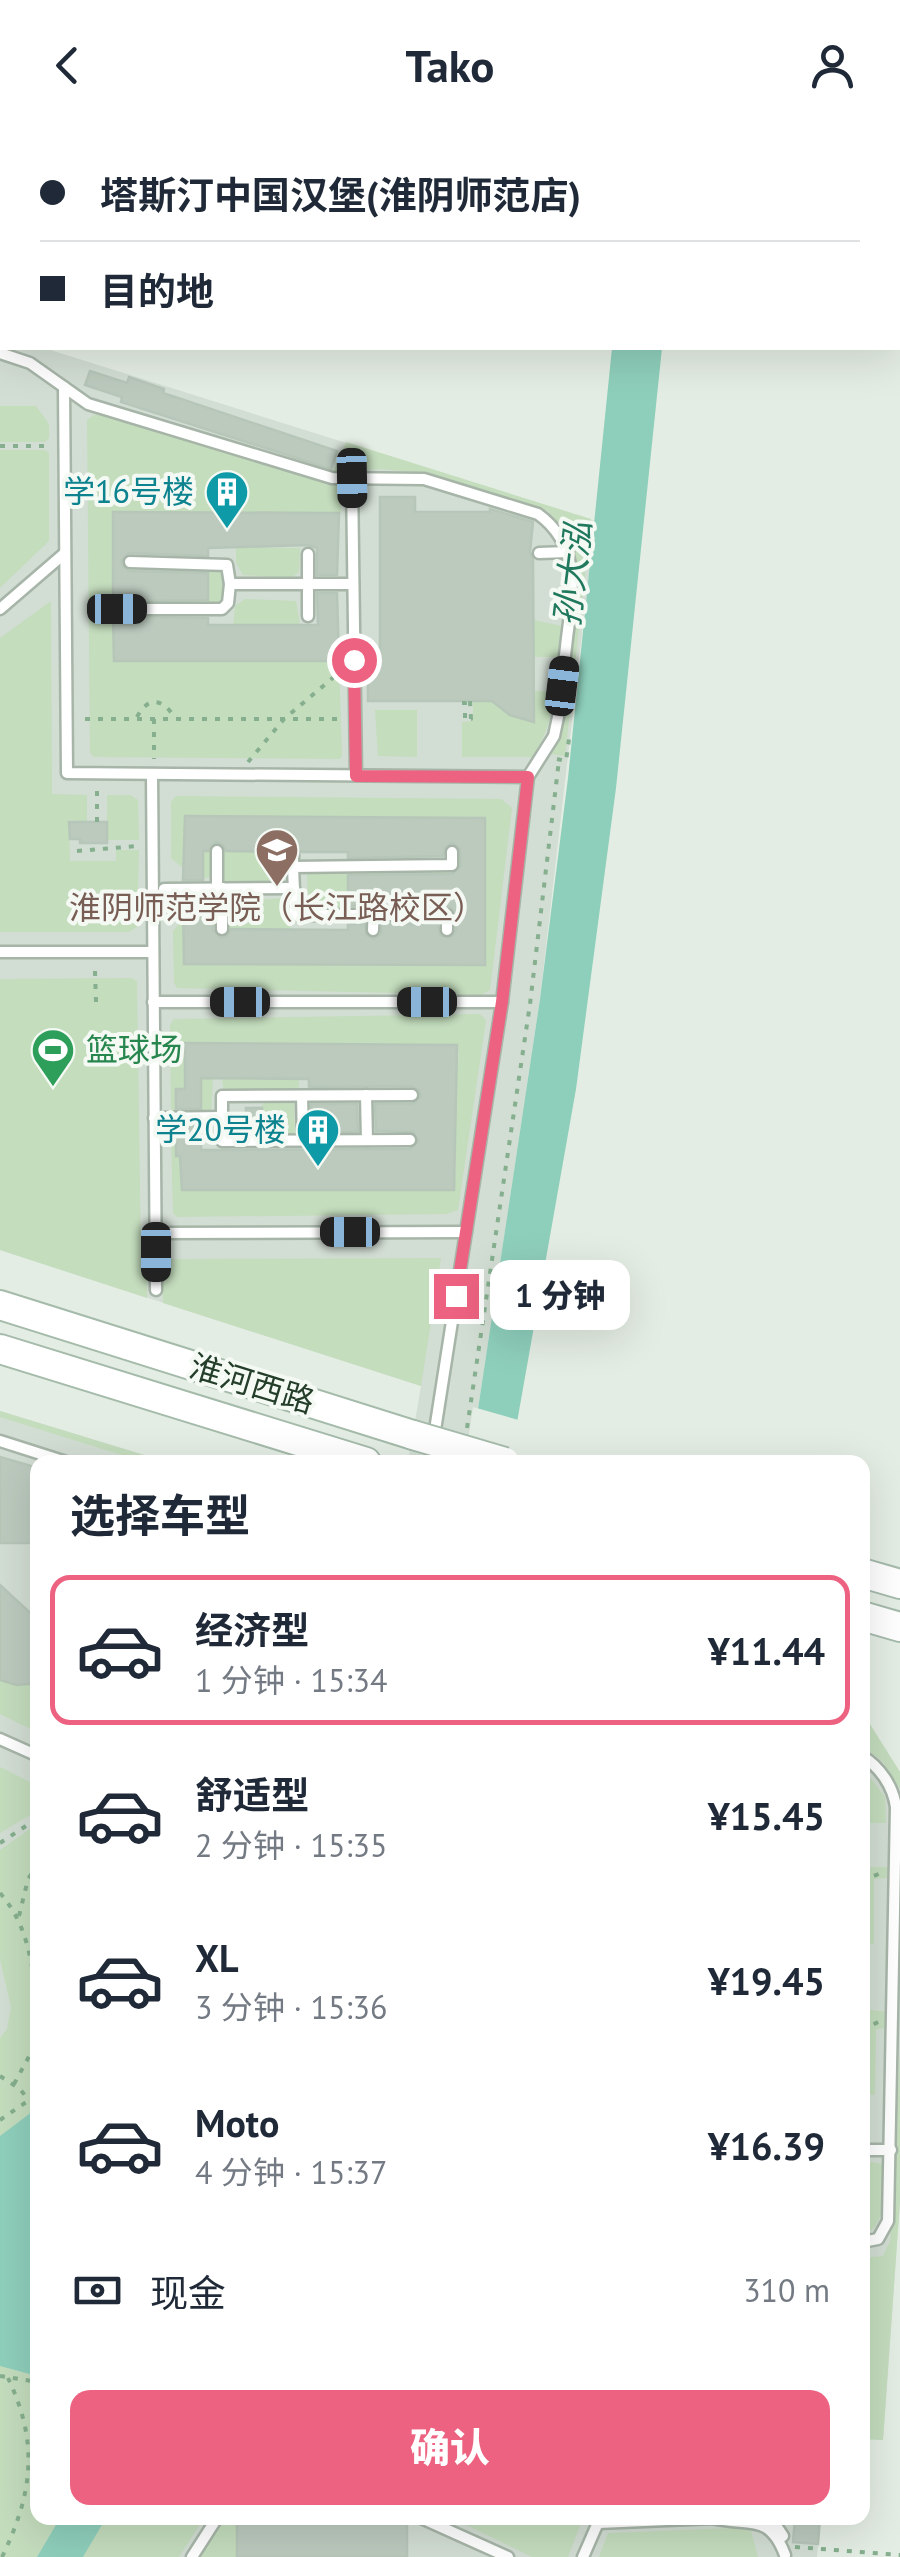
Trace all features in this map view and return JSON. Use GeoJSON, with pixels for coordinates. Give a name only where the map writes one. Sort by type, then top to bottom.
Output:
{"type":"FeatureCollection","features":[{"type":"Feature","properties":{"kind":"main road","name":"淮河西路"},"geometry":{"type":"LineString","coordinates":[[0,1305],[481,1455]]}},
{"type":"Feature","properties":{"kind":"main road","name":"淮河西路"},"geometry":{"type":"LineString","coordinates":[[0,1349],[343,1455]]}},
{"type":"Feature","properties":{"kind":"main road"},"geometry":{"type":"LineString","coordinates":[[870,1575],[900,1584]]}},
{"type":"Feature","properties":{"kind":"main road"},"geometry":{"type":"LineString","coordinates":[[870,1618],[900,1627]]}},
{"type":"Feature","properties":{"kind":"lane"},"geometry":{"type":"LineString","coordinates":[[0,354],[30,363],[88,404],[332,478],[424,479],[538,514],[552,524],[568,552],[573,591],[558,717],[554,736],[528,777],[502,1002],[431,1455]]}},
{"type":"Feature","properties":{"kind":"lane"},"geometry":{"type":"LineString","coordinates":[[64,387],[67,773],[153,768],[356,776],[528,777]]}},
{"type":"Feature","properties":{"kind":"lane"},"geometry":{"type":"LineString","coordinates":[[352,478],[356,776]]}},
{"type":"Feature","properties":{"kind":"lane"},"geometry":{"type":"LineString","coordinates":[[539,553],[568,552]]}},
{"type":"Feature","properties":{"kind":"lane"},"geometry":{"type":"LineString","coordinates":[[0,609],[66,554]]}},
{"type":"Feature","properties":{"kind":"lane"},"geometry":{"type":"LineString","coordinates":[[308,554],[308,616]]}},
{"type":"Feature","properties":{"kind":"lane"},"geometry":{"type":"LineString","coordinates":[[117,609],[222,609],[228,603],[227,564],[130,562]]}},
{"type":"Feature","properties":{"kind":"lane"},"geometry":{"type":"LineString","coordinates":[[230,584],[353,584]]}},
{"type":"Feature","properties":{"kind":"lane"},"geometry":{"type":"LineString","coordinates":[[153,768],[156,1290]]}},
{"type":"Feature","properties":{"kind":"lane"},"geometry":{"type":"LineString","coordinates":[[217,851],[222,929]]}},
{"type":"Feature","properties":{"kind":"lane"},"geometry":{"type":"LineString","coordinates":[[293,852],[295,929]]}},
{"type":"Feature","properties":{"kind":"lane"},"geometry":{"type":"LineString","coordinates":[[374,869],[377,852]]}},
{"type":"Feature","properties":{"kind":"lane"},"geometry":{"type":"LineString","coordinates":[[293,868],[445,870],[452,866],[452,852]]}},
{"type":"Feature","properties":{"kind":"lane"},"geometry":{"type":"LineString","coordinates":[[164,889],[294,888]]}},
{"type":"Feature","properties":{"kind":"lane"},"geometry":{"type":"LineString","coordinates":[[373,930],[374,912]]}},
{"type":"Feature","properties":{"kind":"lane"},"geometry":{"type":"LineString","coordinates":[[295,916],[447,912],[447,930]]}},
{"type":"Feature","properties":{"kind":"lane"},"geometry":{"type":"LineString","coordinates":[[0,952],[153,952]]}},
{"type":"Feature","properties":{"kind":"lane"},"geometry":{"type":"LineString","coordinates":[[154,1002],[502,1002]]}},
{"type":"Feature","properties":{"kind":"lane"},"geometry":{"type":"LineString","coordinates":[[410,1140],[222,1141],[222,1096],[412,1095]]}},
{"type":"Feature","properties":{"kind":"lane"},"geometry":{"type":"LineString","coordinates":[[302,1096],[303,1140]]}},
{"type":"Feature","properties":{"kind":"lane"},"geometry":{"type":"LineString","coordinates":[[366,1096],[367,1140]]}},
{"type":"Feature","properties":{"kind":"lane"},"geometry":{"type":"LineString","coordinates":[[154,1118],[222,1117]]}},
{"type":"Feature","properties":{"kind":"lane"},"geometry":{"type":"LineString","coordinates":[[155,1233],[466,1232]]}},
{"type":"Feature","properties":{"kind":"lane"},"geometry":{"type":"LineString","coordinates":[[0,1441],[44,1455]]}},
{"type":"Feature","properties":{"kind":"lane"},"geometry":{"type":"LineString","coordinates":[[0,1739],[30,1752]]}},
{"type":"Feature","properties":{"kind":"lane"},"geometry":{"type":"LineString","coordinates":[[870,1762],[894,1795],[895,1870],[888,2221],[878,2238],[870,2240]]}},
{"type":"Feature","properties":{"kind":"lane"},"geometry":{"type":"LineString","coordinates":[[870,2150],[891,2150]]}},
{"type":"Feature","properties":{"kind":"lane"},"geometry":{"type":"LineString","coordinates":[[192,2557],[212,2525]]}},
{"type":"Feature","properties":{"kind":"lane"},"geometry":{"type":"LineString","coordinates":[[438,2525],[508,2557]]}},
{"type":"Feature","properties":{"kind":"lane"},"geometry":{"type":"LineString","coordinates":[[583,2557],[597,2525]]}},
{"type":"Feature","properties":{"kind":"lane"},"geometry":{"type":"LineString","coordinates":[[763,2525],[776,2535],[787,2553]]}},
{"type":"Feature","properties":{"kind":"lane"},"geometry":{"type":"LineString","coordinates":[[776,2525],[787,2553]]}},
{"type":"Feature","properties":{"kind":"lane"},"geometry":{"type":"LineString","coordinates":[[476,2557],[482,2544]]}},
{"type":"Feature","properties":{"kind":"path"},"geometry":{"type":"LineString","coordinates":[[0,446],[54,446]]}},
{"type":"Feature","properties":{"kind":"path"},"geometry":{"type":"LineString","coordinates":[[247,762],[284,719],[345,668]]}},
{"type":"Feature","properties":{"kind":"path"},"geometry":{"type":"LineString","coordinates":[[136,719],[151,701],[160,701],[170,708],[175,719]]}},
{"type":"Feature","properties":{"kind":"path"},"geometry":{"type":"LineString","coordinates":[[462,704],[465,720],[470,719],[470,701]]}},
{"type":"Feature","properties":{"kind":"path"},"geometry":{"type":"LineString","coordinates":[[85,719],[346,719]]}},
{"type":"Feature","properties":{"kind":"path"},"geometry":{"type":"LineString","coordinates":[[153,768],[154,719]]}},
{"type":"Feature","properties":{"kind":"path"},"geometry":{"type":"LineString","coordinates":[[467,1427],[562,760],[552,759]]}},
{"type":"Feature","properties":{"kind":"path"},"geometry":{"type":"LineString","coordinates":[[97,791],[97,822]]}},
{"type":"Feature","properties":{"kind":"path"},"geometry":{"type":"LineString","coordinates":[[88,843],[88,850]]}},
{"type":"Feature","properties":{"kind":"path"},"geometry":{"type":"LineString","coordinates":[[77,851],[142,846]]}},
{"type":"Feature","properties":{"kind":"path"},"geometry":{"type":"LineString","coordinates":[[96,971],[96,1002]]}},
{"type":"Feature","properties":{"kind":"path"},"geometry":{"type":"LineString","coordinates":[[0,1842],[30,1823]]}},
{"type":"Feature","properties":{"kind":"path"},"geometry":{"type":"LineString","coordinates":[[870,1879],[895,1870]]}},
{"type":"Feature","properties":{"kind":"path"},"geometry":{"type":"LineString","coordinates":[[19,1916],[30,1876]]}},
{"type":"Feature","properties":{"kind":"path"},"geometry":{"type":"LineString","coordinates":[[0,1893],[19,1916],[30,1954]]}},
{"type":"Feature","properties":{"kind":"path"},"geometry":{"type":"LineString","coordinates":[[14,2084],[30,2055]]}},
{"type":"Feature","properties":{"kind":"path"},"geometry":{"type":"LineString","coordinates":[[0,2076],[14,2084],[28,2100],[0,2120]]}},
{"type":"Feature","properties":{"kind":"path"},"geometry":{"type":"LineString","coordinates":[[0,2376],[30,2381]]}},
{"type":"Feature","properties":{"kind":"path"},"geometry":{"type":"LineString","coordinates":[[2,2557],[29,2487],[24,2425],[8,2378]]}},
{"type":"Feature","properties":{"kind":"path"},"geometry":{"type":"LineString","coordinates":[[787,2553],[900,2555]]}},
{"type":"Feature","properties":{"kind":"shaded area","name":"淮阴师范学院（长江路校区）"},"geometry":{"type":"Polygon","coordinates":[[[0,350],[50,350],[595,521],[540,999],[471,1455],[409,1455],[421,1386],[0,1250],[0,350]]]}},
{"type":"Feature","properties":{"kind":"shaded area"},"geometry":{"type":"Polygon","coordinates":[[[612,350],[662,350],[616,788],[576,1089],[511,1455],[471,1455],[540,999],[568,778],[612,350]]]}},
{"type":"Feature","properties":{"kind":"shaded area"},"geometry":{"type":"Polygon","coordinates":[[[0,406],[36,406],[49,424],[49,438],[45,442],[0,442],[0,406]]]}},
{"type":"Feature","properties":{"kind":"shaded area"},"geometry":{"type":"Polygon","coordinates":[[[105,414],[330,485],[341,485],[341,513],[328,515],[113,512],[113,566],[215,566],[222,572],[222,600],[216,606],[113,606],[114,661],[339,661],[340,759],[94,757],[90,753],[87,420],[105,414]]]}},
{"type":"Feature","properties":{"kind":"shaded area"},"geometry":{"type":"Polygon","coordinates":[[[346,442],[591,519],[565,756],[551,754],[562,724],[580,576],[573,547],[556,520],[548,511],[424,473],[379,469],[333,472],[346,442]]]}},
{"type":"Feature","properties":{"kind":"shaded area"},"geometry":{"type":"Polygon","coordinates":[[[0,450],[49,453],[49,541],[0,588],[0,450]]]}},
{"type":"Feature","properties":{"kind":"shaded area"},"geometry":{"type":"Polygon","coordinates":[[[236,548],[300,548],[299,572],[291,578],[243,575],[236,563],[236,548]]]}},
{"type":"Feature","properties":{"kind":"shaded area"},"geometry":{"type":"Polygon","coordinates":[[[245,599],[296,601],[300,625],[233,628],[235,606],[245,599]]]}},
{"type":"Feature","properties":{"kind":"shaded area"},"geometry":{"type":"Polygon","coordinates":[[[51,601],[52,794],[87,795],[87,822],[69,820],[70,861],[116,861],[116,850],[139,850],[137,927],[129,932],[0,932],[0,638],[51,601]]]}},
{"type":"Feature","properties":{"kind":"shaded area"},"geometry":{"type":"Polygon","coordinates":[[[533,620],[562,626],[558,657],[533,657],[533,620]]]}},
{"type":"Feature","properties":{"kind":"shaded area"},"geometry":{"type":"Polygon","coordinates":[[[533,691],[552,691],[552,701],[548,726],[532,757],[462,757],[462,722],[473,721],[473,701],[492,701],[510,715],[533,722],[533,691]]]}},
{"type":"Feature","properties":{"kind":"shaded area"},"geometry":{"type":"Polygon","coordinates":[[[375,710],[417,710],[417,757],[378,756],[375,710]]]}},
{"type":"Feature","properties":{"kind":"shaded area"},"geometry":{"type":"Polygon","coordinates":[[[107,795],[130,795],[138,800],[139,840],[107,840],[107,795]]]}},
{"type":"Feature","properties":{"kind":"shaded area"},"geometry":{"type":"Polygon","coordinates":[[[176,796],[501,799],[512,808],[490,990],[481,995],[177,988],[173,931],[179,924],[217,924],[217,901],[220,929],[183,939],[183,947],[485,965],[485,931],[455,933],[452,912],[312,912],[308,908],[307,874],[310,870],[457,870],[457,852],[485,852],[485,818],[185,816],[184,851],[213,851],[213,876],[203,879],[202,868],[183,868],[171,858],[171,802],[176,796]],[[485,874],[348,876],[348,908],[485,908],[485,874]]]}},
{"type":"Feature","properties":{"kind":"shaded area"},"geometry":{"type":"Polygon","coordinates":[[[221,851],[287,852],[287,876],[281,883],[224,883],[221,851]]]}},
{"type":"Feature","properties":{"kind":"shaded area"},"geometry":{"type":"Polygon","coordinates":[[[285,898],[290,903],[291,929],[287,932],[228,932],[227,910],[235,901],[285,898]]]}},
{"type":"Feature","properties":{"kind":"shaded area"},"geometry":{"type":"Polygon","coordinates":[[[0,979],[137,981],[141,1259],[147,1260],[147,1298],[0,1250],[0,979]]]}},
{"type":"Feature","properties":{"kind":"shaded area"},"geometry":{"type":"Polygon","coordinates":[[[480,1014],[486,1020],[458,1210],[447,1214],[177,1217],[173,1213],[171,1136],[176,1134],[176,1156],[182,1156],[182,1174],[456,1172],[456,1104],[420,1103],[419,1079],[456,1079],[459,1053],[456,1045],[186,1043],[185,1078],[213,1078],[211,1114],[201,1115],[200,1089],[176,1089],[176,1113],[171,1110],[170,1025],[174,1019],[480,1014]]]}},
{"type":"Feature","properties":{"kind":"shaded area"},"geometry":{"type":"Polygon","coordinates":[[[222,1078],[299,1079],[299,1087],[226,1090],[222,1078]]]}},
{"type":"Feature","properties":{"kind":"shaded area"},"geometry":{"type":"Polygon","coordinates":[[[265,1101],[294,1102],[295,1136],[264,1136],[265,1101]]]}},
{"type":"Feature","properties":{"kind":"shaded area"},"geometry":{"type":"Polygon","coordinates":[[[441,1258],[421,1386],[163,1303],[163,1259],[441,1258]]]}},
{"type":"Feature","properties":{"kind":"shaded area"},"geometry":{"type":"Polygon","coordinates":[[[0,1411],[144,1455],[30,1455],[30,2525],[819,2525],[817,2557],[0,2557],[0,1411]]]}},
{"type":"Feature","properties":{"kind":"shaded area"},"geometry":{"type":"Polygon","coordinates":[[[0,1411],[144,1455],[122,1455],[0,1417],[0,1411]]]}},
{"type":"Feature","properties":{"kind":"shaded area"},"geometry":{"type":"Polygon","coordinates":[[[0,1680],[30,1684],[30,1729],[0,1714],[0,1680]]]}},
{"type":"Feature","properties":{"kind":"shaded area"},"geometry":{"type":"Polygon","coordinates":[[[870,1724],[900,1772],[900,1789],[884,1763],[870,1751],[870,1724]]]}},
{"type":"Feature","properties":{"kind":"shaded area"},"geometry":{"type":"Polygon","coordinates":[[[870,1725],[900,1772],[900,2201],[883,2440],[870,2439],[870,1725]]]}},
{"type":"Feature","properties":{"kind":"shaded area"},"geometry":{"type":"Polygon","coordinates":[[[0,1767],[30,1782],[30,1815],[0,1833],[0,1767]]]}},
{"type":"Feature","properties":{"kind":"shaded area"},"geometry":{"type":"Polygon","coordinates":[[[870,1777],[885,1797],[886,1823],[870,1823],[870,1777]]]}},
{"type":"Feature","properties":{"kind":"shaded area"},"geometry":{"type":"Polygon","coordinates":[[[30,1829],[30,2113],[0,2136],[0,2038],[7,2029],[11,2007],[0,1959],[0,1850],[30,1829]]]}},
{"type":"Feature","properties":{"kind":"shaded area"},"geometry":{"type":"Polygon","coordinates":[[[870,1867],[888,1867],[887,1878],[874,1879],[874,1944],[870,1944],[870,1867]]]}},
{"type":"Feature","properties":{"kind":"shaded area"},"geometry":{"type":"Polygon","coordinates":[[[870,2010],[888,2012],[888,2028],[876,2029],[875,2095],[870,2095],[870,2010]]]}},
{"type":"Feature","properties":{"kind":"shaded area"},"geometry":{"type":"Polygon","coordinates":[[[900,2054],[900,2201],[883,2440],[870,2439],[870,2257],[883,2256],[890,2241],[900,2054]]]}},
{"type":"Feature","properties":{"kind":"shaded area"},"geometry":{"type":"Polygon","coordinates":[[[30,2113],[30,2374],[0,2366],[0,2136],[30,2113]]]}},
{"type":"Feature","properties":{"kind":"shaded area"},"geometry":{"type":"Polygon","coordinates":[[[870,2162],[884,2164],[881,2213],[870,2231],[870,2162]]]}},
{"type":"Feature","properties":{"kind":"shaded area"},"geometry":{"type":"Polygon","coordinates":[[[0,2366],[30,2374],[30,2525],[56,2525],[37,2557],[0,2557],[0,2366]]]}},
{"type":"Feature","properties":{"kind":"shaded area"},"geometry":{"type":"Polygon","coordinates":[[[56,2525],[102,2525],[83,2557],[37,2557],[56,2525]]]}},
{"type":"Feature","properties":{"kind":"shaded area"},"geometry":{"type":"Polygon","coordinates":[[[102,2525],[200,2525],[179,2557],[83,2557],[102,2525]]]}},
{"type":"Feature","properties":{"kind":"shaded area"},"geometry":{"type":"Polygon","coordinates":[[[220,2525],[237,2525],[237,2557],[200,2557],[220,2525]]]}},
{"type":"Feature","properties":{"kind":"shaded area"},"geometry":{"type":"Polygon","coordinates":[[[466,2525],[580,2525],[568,2557],[532,2557],[466,2525]]]}},
{"type":"Feature","properties":{"kind":"shaded area"},"geometry":{"type":"Polygon","coordinates":[[[737,2528],[751,2531],[758,2557],[599,2557],[608,2533],[737,2528]]]}},
{"type":"Feature","properties":{"kind":"pier"},"geometry":{"type":"Polygon","coordinates":[[[473,1407],[522,1421],[516,1455],[466,1455],[473,1407]]]}},
{"type":"Feature","properties":{"kind":"building"},"geometry":{"type":"Polygon","coordinates":[[[90,371],[127,383],[129,377],[164,389],[163,393],[337,451],[331,469],[121,402],[122,397],[85,385],[90,371]]]}},
{"type":"Feature","properties":{"kind":"building"},"geometry":{"type":"Polygon","coordinates":[[[380,497],[415,497],[415,512],[490,509],[533,522],[530,552],[534,722],[510,715],[492,701],[368,701],[368,661],[380,661],[380,497]]]}},
{"type":"Feature","properties":{"kind":"building","name":"学16号楼"},"geometry":{"type":"Polygon","coordinates":[[[113,512],[339,513],[337,575],[317,575],[317,548],[309,545],[208,548],[208,556],[129,553],[121,561],[129,571],[208,573],[208,600],[113,601],[113,512]]]}},
{"type":"Feature","properties":{"kind":"building"},"geometry":{"type":"Polygon","coordinates":[[[317,593],[337,593],[339,661],[114,661],[113,617],[208,618],[208,625],[318,625],[317,593]]]}},
{"type":"Feature","properties":{"kind":"building"},"geometry":{"type":"Polygon","coordinates":[[[185,816],[485,818],[485,965],[184,964],[183,898],[213,901],[213,930],[221,938],[231,929],[348,930],[348,924],[365,924],[366,935],[374,939],[381,934],[382,924],[438,924],[440,935],[450,938],[456,930],[456,914],[450,907],[382,906],[373,899],[366,906],[348,906],[348,875],[452,874],[461,865],[460,849],[453,843],[445,847],[443,856],[348,858],[348,852],[302,852],[294,843],[284,852],[226,851],[216,842],[203,851],[203,880],[183,880],[185,816]]]}},
{"type":"Feature","properties":{"kind":"building"},"geometry":{"type":"Polygon","coordinates":[[[69,822],[107,822],[107,843],[70,839],[69,822]]]}},
{"type":"Feature","properties":{"kind":"building"},"geometry":{"type":"Polygon","coordinates":[[[185,1043],[457,1045],[454,1190],[182,1190],[176,1126],[201,1126],[201,1150],[410,1149],[419,1141],[413,1132],[376,1131],[375,1104],[413,1104],[421,1096],[412,1086],[309,1087],[309,1079],[201,1078],[201,1109],[176,1109],[176,1089],[185,1089],[185,1043]]]}},
{"type":"Feature","properties":{"kind":"building"},"geometry":{"type":"Polygon","coordinates":[[[311,1104],[357,1104],[358,1132],[312,1132],[311,1104]]]}},
{"type":"Feature","properties":{"kind":"building"},"geometry":{"type":"Polygon","coordinates":[[[246,1108],[262,1108],[263,1132],[246,1132],[246,1108]]]}},
{"type":"Feature","properties":{"kind":"building"},"geometry":{"type":"Polygon","coordinates":[[[0,1457],[30,1466],[30,1543],[0,1543],[0,1457]]]}},
{"type":"Feature","properties":{"kind":"building"},"geometry":{"type":"Polygon","coordinates":[[[0,1585],[30,1613],[30,1684],[0,1680],[0,1585]]]}},
{"type":"Feature","properties":{"kind":"building"},"geometry":{"type":"Polygon","coordinates":[[[237,2525],[407,2525],[407,2557],[237,2557],[237,2525]]]}},
{"type":"Feature","properties":{"kind":"building"},"geometry":{"type":"Polygon","coordinates":[[[794,2525],[819,2525],[818,2544],[793,2542],[794,2525]]]}},
{"type":"Feature","properties":{"kind":"place","name":"学16号楼"},"geometry":{"type":"Point","coordinates":[227,530]}},
{"type":"Feature","properties":{"kind":"place","name":"淮阴师范学院（长江路校区）"},"geometry":{"type":"Point","coordinates":[277,888]}},
{"type":"Feature","properties":{"kind":"place","name":"篮球场"},"geometry":{"type":"Point","coordinates":[53,1088]}},
{"type":"Feature","properties":{"kind":"place","name":"学20号楼"},"geometry":{"type":"Point","coordinates":[318,1168]}},
{"type":"Feature","properties":{"kind":"route"},"geometry":{"type":"LineString","coordinates":[[354,660],[356,776],[528,777],[502,1002],[456,1296]]}},
{"type":"Feature","properties":{"kind":"water label","name":"孙大泓"},"geometry":{"type":"Point","coordinates":[573,574]}}]}
